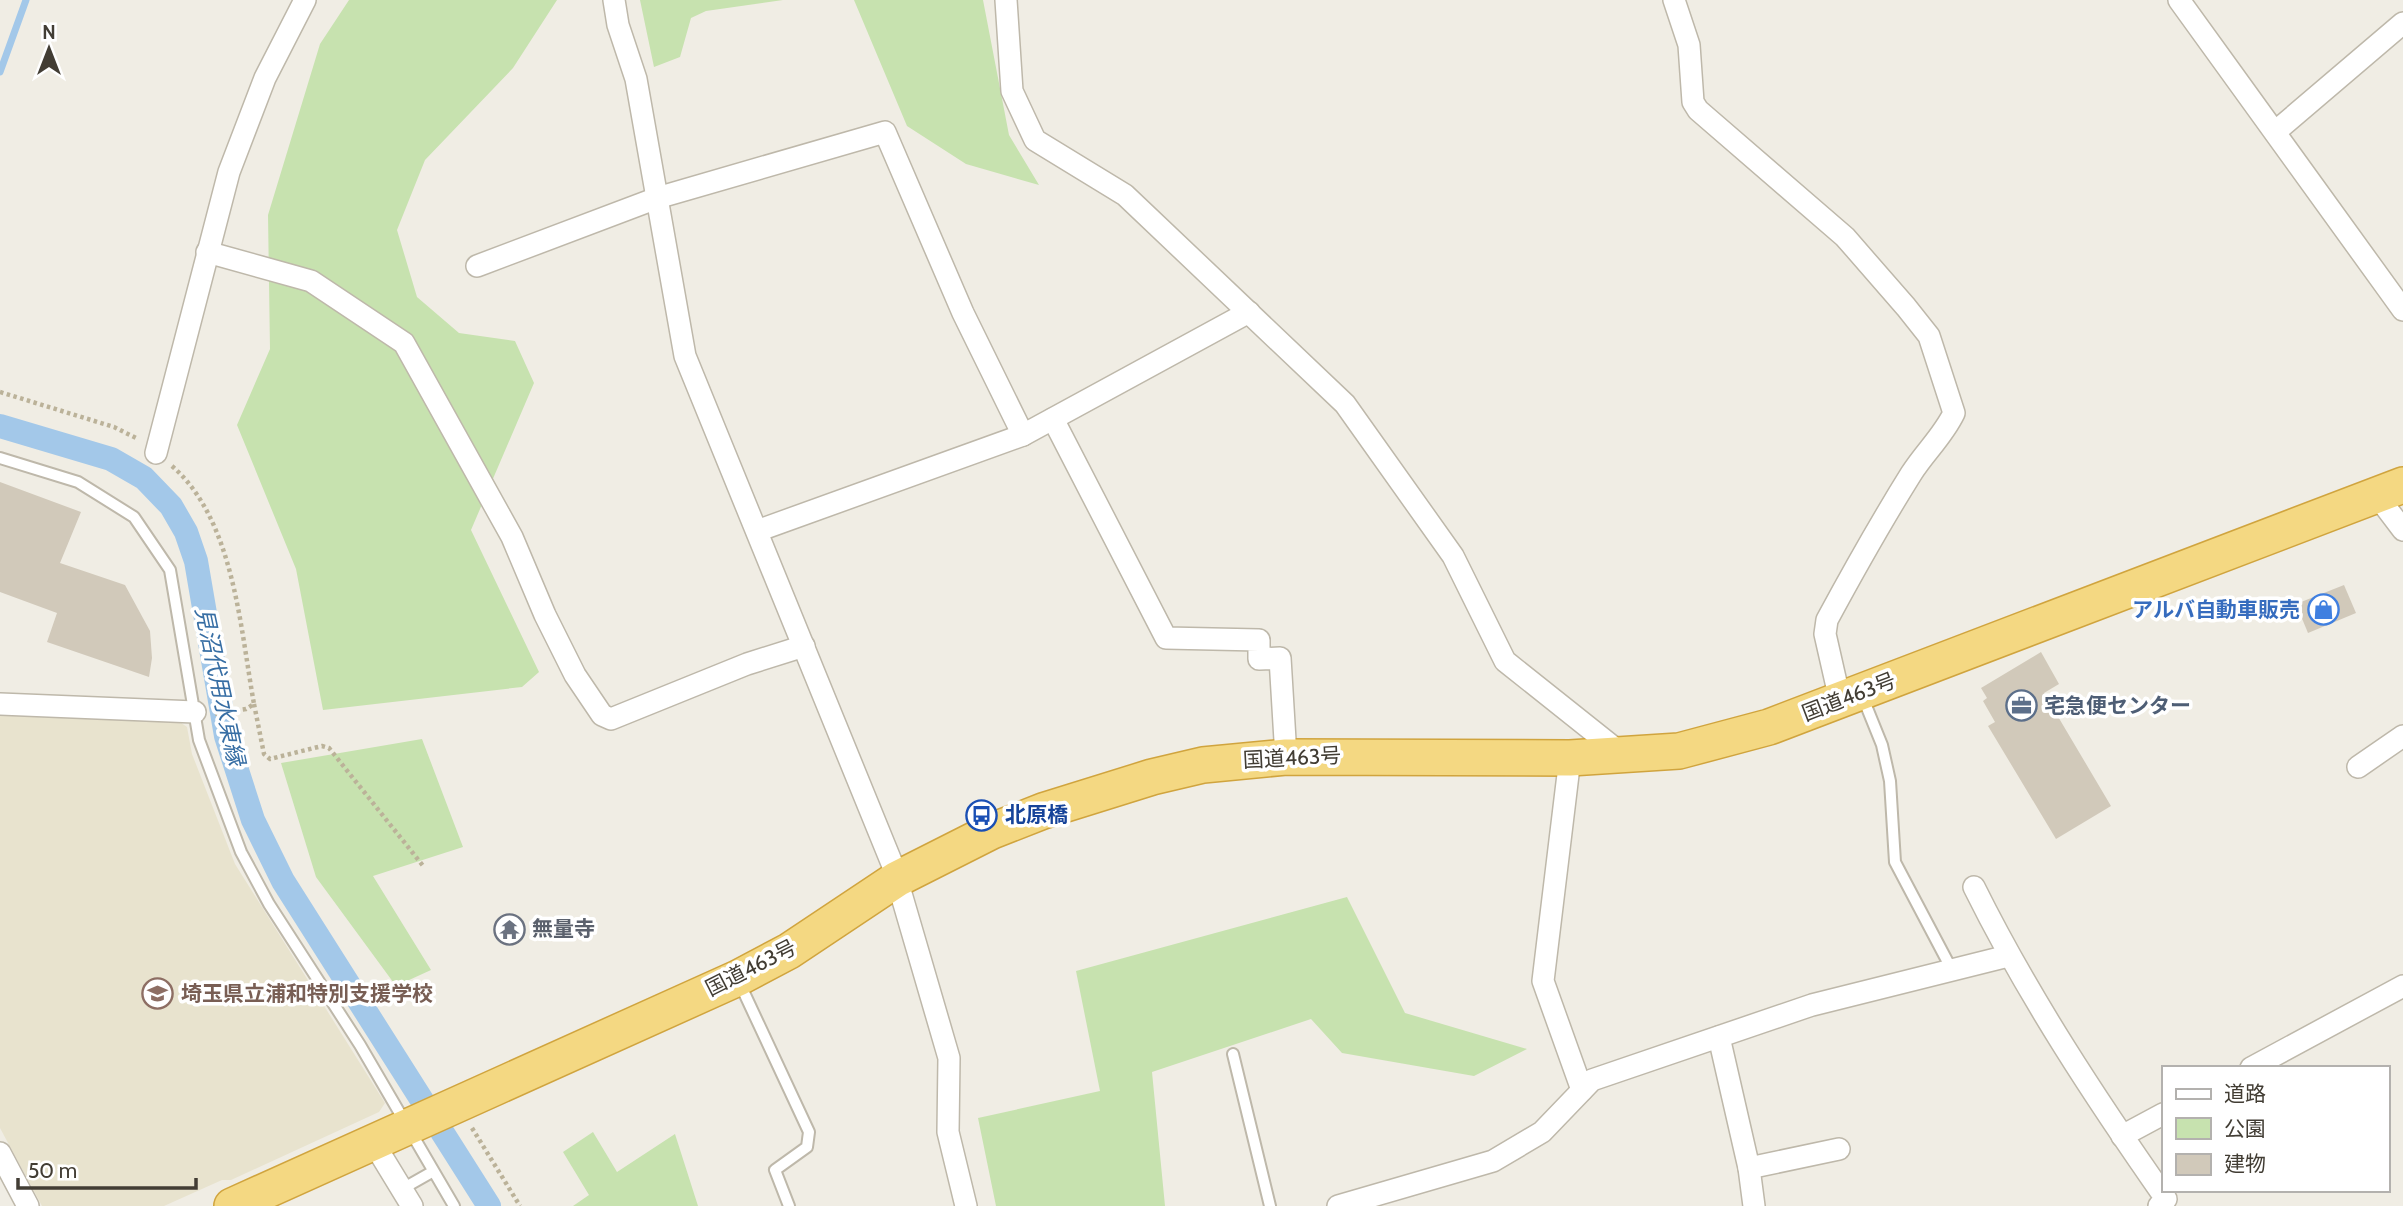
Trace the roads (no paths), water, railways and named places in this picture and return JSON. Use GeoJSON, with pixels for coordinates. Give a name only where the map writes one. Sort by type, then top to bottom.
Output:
{"type":"FeatureCollection","features":[{"type":"Feature","properties":{"kind":"highway","name":"国道463号"},"geometry":{"type":"LineString","coordinates":[[232,1206],[411,1126],[462,1113],[737,978],[799,944],[897,880],[992,831],[1055,807],[1203,765],[1286,757],[1570,758],[1679,751],[1769,727],[2390,491]]}},
{"type":"Feature","properties":{"kind":"street"},"geometry":{"type":"LineString","coordinates":[[156,453],[229,172],[256,102],[305,0]]}},
{"type":"Feature","properties":{"kind":"street"},"geometry":{"type":"LineString","coordinates":[[614,0],[618,25],[636,79],[685,356],[897,880],[949,1058],[948,1132],[966,1206]]}},
{"type":"Feature","properties":{"kind":"street"},"geometry":{"type":"LineString","coordinates":[[1006,0],[1012,91],[1035,140],[1125,195],[1345,404],[1452,556],[1505,661],[1623,755]]}},
{"type":"Feature","properties":{"kind":"street"},"geometry":{"type":"LineString","coordinates":[[1674,0],[1689,45],[1693,102],[1698,110],[1845,237],[1906,307],[1929,336],[1954,412],[1943,435],[1925,452],[1874,531],[1827,620],[1825,634],[1850,696]]}},
{"type":"Feature","properties":{"kind":"street"},"geometry":{"type":"LineString","coordinates":[[2179,0],[2403,310]]}},
{"type":"Feature","properties":{"kind":"street"},"geometry":{"type":"LineString","coordinates":[[2274,132],[2403,23]]}},
{"type":"Feature","properties":{"kind":"street"},"geometry":{"type":"LineString","coordinates":[[477,266],[657,198],[885,132],[962,313],[1023,435]]}},
{"type":"Feature","properties":{"kind":"street"},"geometry":{"type":"LineString","coordinates":[[207,252],[311,281],[404,343],[512,537],[545,615],[575,675],[602,715],[611,719],[747,664],[804,646]]}},
{"type":"Feature","properties":{"kind":"street"},"geometry":{"type":"LineString","coordinates":[[757,531],[1023,435],[1249,312]]}},
{"type":"Feature","properties":{"kind":"street"},"geometry":{"type":"LineString","coordinates":[[1053,419],[1166,638],[1259,640],[1259,659],[1280,658],[1286,757]]}},
{"type":"Feature","properties":{"kind":"street"},"geometry":{"type":"LineString","coordinates":[[2390,491],[2403,530]]}},
{"type":"Feature","properties":{"kind":"street"},"geometry":{"type":"LineString","coordinates":[[0,704],[200,714]]}},
{"type":"Feature","properties":{"kind":"street"},"geometry":{"type":"LineString","coordinates":[[2357,766],[2403,736]]}},
{"type":"Feature","properties":{"kind":"street"},"geometry":{"type":"LineString","coordinates":[[1570,758],[1544,981],[1582,1090]]}},
{"type":"Feature","properties":{"kind":"street"},"geometry":{"type":"LineString","coordinates":[[1974,887],[2008,956],[2122,1136],[2166,1199],[2159,1206]]}},
{"type":"Feature","properties":{"kind":"street"},"geometry":{"type":"LineString","coordinates":[[1339,1206],[1493,1161],[1542,1132],[1592,1080],[1812,1005],[2008,956]]}},
{"type":"Feature","properties":{"kind":"street"},"geometry":{"type":"LineString","coordinates":[[2255,1066],[2403,986]]}},
{"type":"Feature","properties":{"kind":"street"},"geometry":{"type":"LineString","coordinates":[[1719,1037],[1749,1168],[1754,1206]]}},
{"type":"Feature","properties":{"kind":"street"},"geometry":{"type":"LineString","coordinates":[[2122,1136],[2162,1115]]}},
{"type":"Feature","properties":{"kind":"street"},"geometry":{"type":"LineString","coordinates":[[373,1142],[407,1198]]}},
{"type":"Feature","properties":{"kind":"street"},"geometry":{"type":"LineString","coordinates":[[1749,1168],[1839,1149]]}},
{"type":"Feature","properties":{"kind":"street"},"geometry":{"type":"LineString","coordinates":[[0,1153],[28,1206]]}},
{"type":"Feature","properties":{"kind":"lane"},"geometry":{"type":"LineString","coordinates":[[0,458],[78,482],[134,517],[170,570],[200,714],[199,740],[242,852],[269,904],[411,1126],[432,1172],[454,1206]]}},
{"type":"Feature","properties":{"kind":"lane"},"geometry":{"type":"LineString","coordinates":[[1850,696],[1882,745],[1890,781],[1895,862],[1952,970]]}},
{"type":"Feature","properties":{"kind":"lane"},"geometry":{"type":"LineString","coordinates":[[737,978],[808,1132],[807,1147],[775,1170],[789,1206]]}},
{"type":"Feature","properties":{"kind":"lane"},"geometry":{"type":"LineString","coordinates":[[1233,1054],[1270,1206]]}},
{"type":"Feature","properties":{"kind":"lane"},"geometry":{"type":"LineString","coordinates":[[407,1198],[432,1172]]}},
{"type":"Feature","properties":{"kind":"waterway"},"geometry":{"type":"LineString","coordinates":[[0,72],[26,0]]}},
{"type":"Feature","properties":{"kind":"waterway","name":"見沼代用水東縁"},"geometry":{"type":"LineString","coordinates":[[0,426],[111,459],[144,478],[171,506],[186,532],[196,561],[226,736],[253,820],[283,881],[489,1206]]}},
{"type":"Feature","properties":{"kind":"place","name":"アルバ自動車販売"},"geometry":{"type":"Point","coordinates":[2323,610]}},
{"type":"Feature","properties":{"kind":"place","name":"宅急便センター"},"geometry":{"type":"Point","coordinates":[2021,706]}},
{"type":"Feature","properties":{"kind":"place","name":"北原橋"},"geometry":{"type":"Point","coordinates":[982,815]}},
{"type":"Feature","properties":{"kind":"place","name":"無量寺"},"geometry":{"type":"Point","coordinates":[509,929]}},
{"type":"Feature","properties":{"kind":"place","name":"埼玉県立浦和特別支援学校"},"geometry":{"type":"Point","coordinates":[158,994]}}]}
